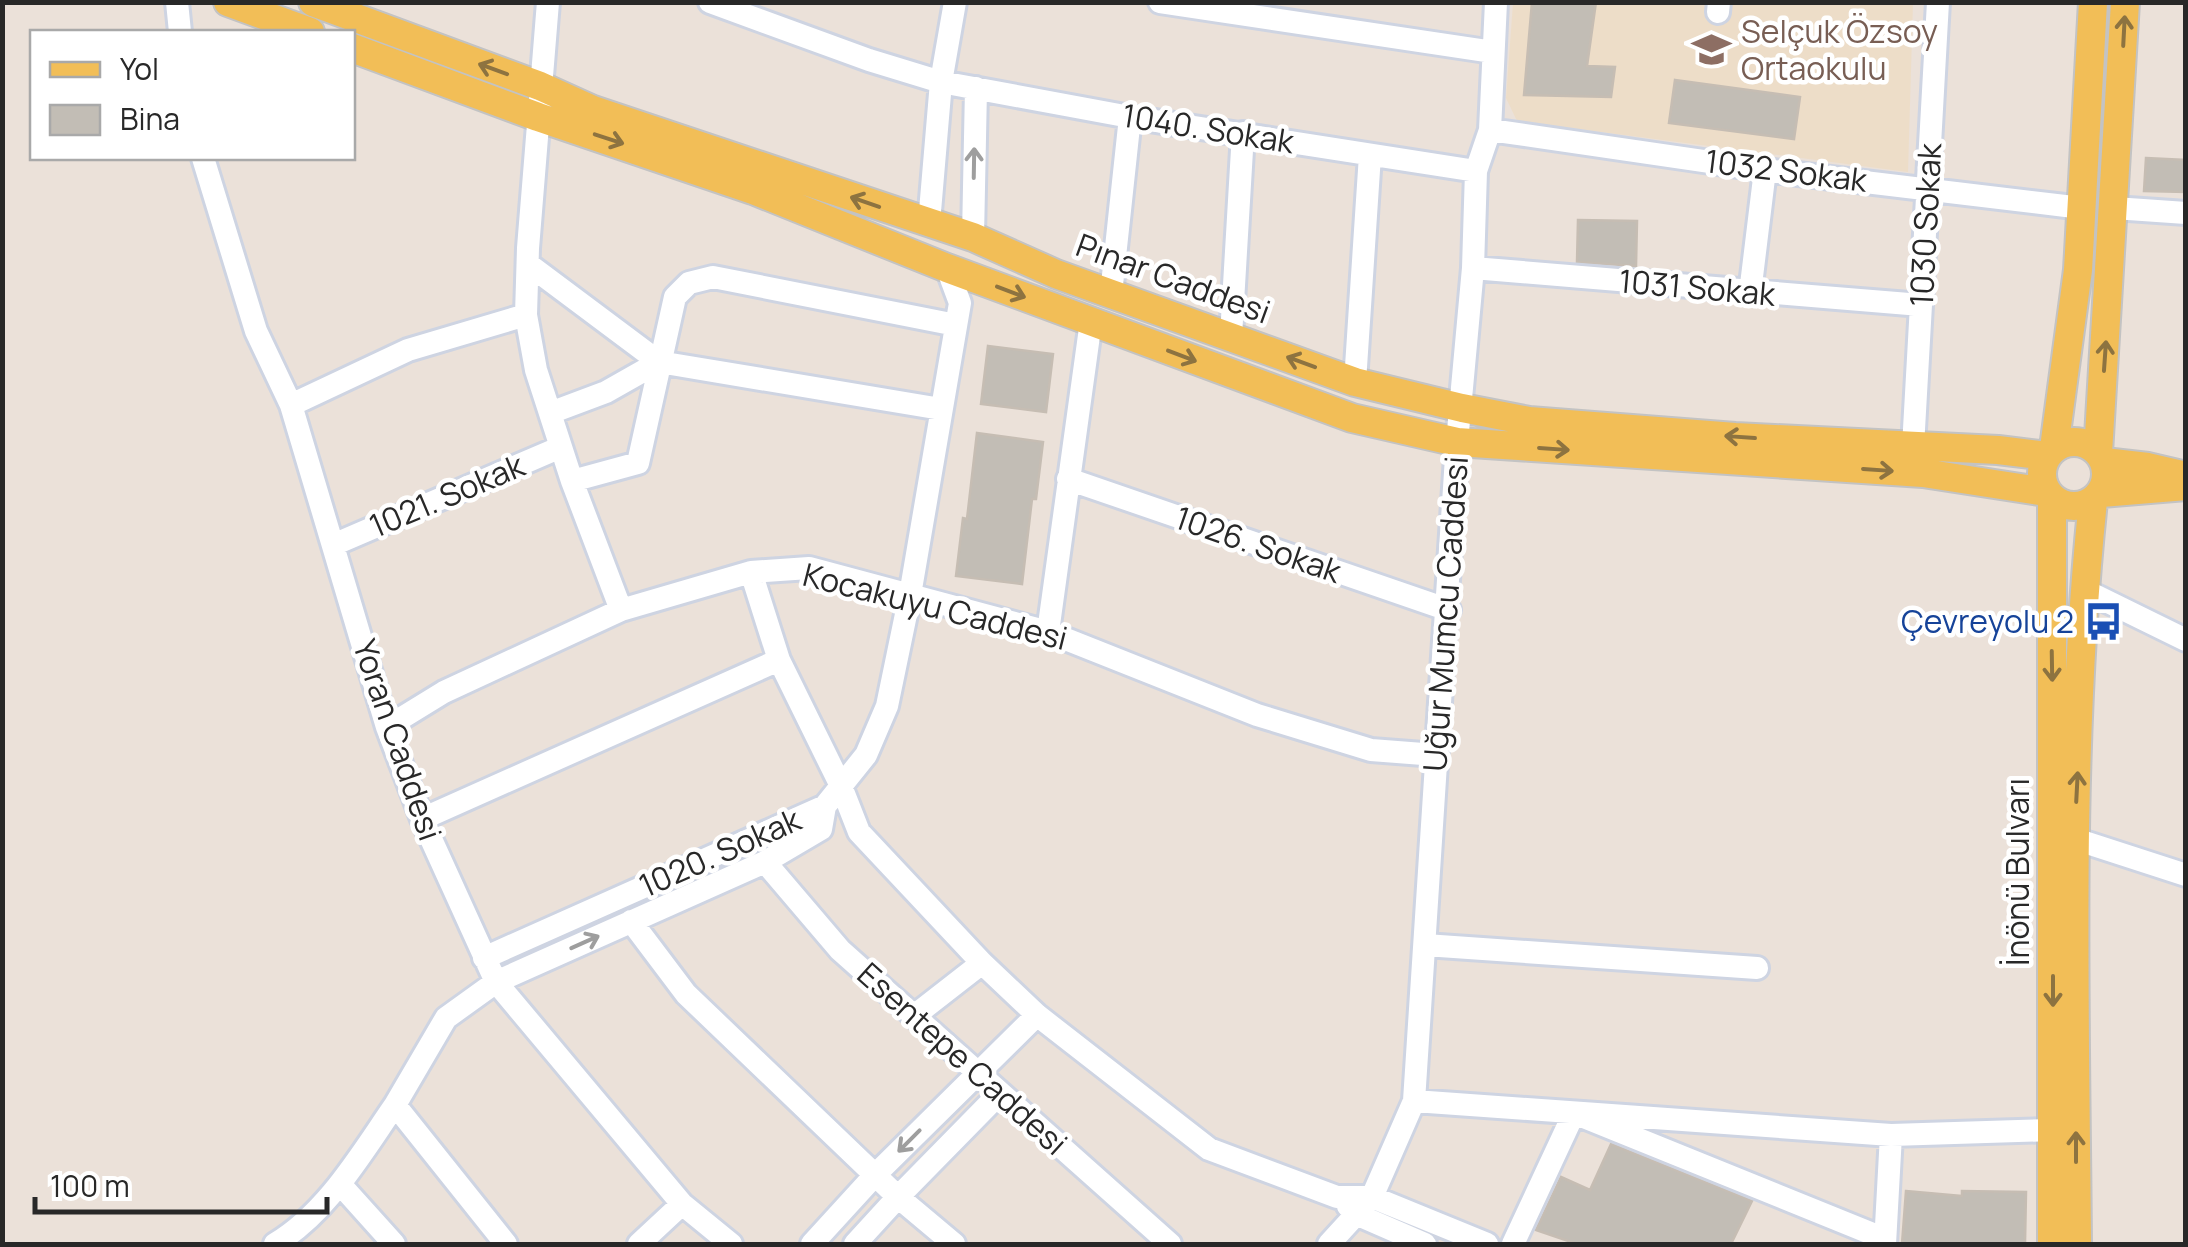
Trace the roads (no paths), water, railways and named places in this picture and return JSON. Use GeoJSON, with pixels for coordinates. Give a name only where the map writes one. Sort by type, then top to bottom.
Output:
{"type":"FeatureCollection","features":[{"type":"Feature","properties":{"kind":"main road"},"geometry":{"type":"LineString","coordinates":[[228,2],[305,30]]}},
{"type":"Feature","properties":{"kind":"main road","name":"Pınar Caddesi"},"geometry":{"type":"LineString","coordinates":[[313,2],[540,86],[593,110],[973,238],[1056,274],[1355,382],[1529,421],[1913,447],[2051,452]]}},
{"type":"Feature","properties":{"kind":"main road"},"geometry":{"type":"LineString","coordinates":[[2093,2],[2078,270],[2051,452],[2041,474],[2049,495],[2072,507],[2097,497],[2186,486]]}},
{"type":"Feature","properties":{"kind":"main road"},"geometry":{"type":"LineString","coordinates":[[2097,497],[2106,473],[2101,457],[2125,2]]}},
{"type":"Feature","properties":{"kind":"main road","name":"Pınar Caddesi"},"geometry":{"type":"LineString","coordinates":[[355,49],[753,190],[947,268],[1352,418],[1457,442],[1923,474],[2049,495]]}},
{"type":"Feature","properties":{"kind":"main road"},"geometry":{"type":"LineString","coordinates":[[929,223],[947,268],[973,238]]}},
{"type":"Feature","properties":{"kind":"main road"},"geometry":{"type":"LineString","coordinates":[[2051,452],[2072,442],[2082,443],[2101,457],[2186,476]]}},
{"type":"Feature","properties":{"kind":"main road","name":"İnönü Bulvarı"},"geometry":{"type":"LineString","coordinates":[[2049,495],[2052,1244]]}},
{"type":"Feature","properties":{"kind":"main road","name":"İnönü Bulvarı"},"geometry":{"type":"LineString","coordinates":[[2077,1244],[2074,838],[2086,591],[2097,497]]}},
{"type":"Feature","properties":{"kind":"street"},"geometry":{"type":"LineString","coordinates":[[176,2],[180,30]]}},
{"type":"Feature","properties":{"kind":"street"},"geometry":{"type":"LineString","coordinates":[[548,2],[526,315],[536,370],[572,481],[621,610]]}},
{"type":"Feature","properties":{"kind":"street","name":"1040. Sokak"},"geometry":{"type":"LineString","coordinates":[[710,2],[940,82],[1130,117],[1476,171]]}},
{"type":"Feature","properties":{"kind":"street"},"geometry":{"type":"LineString","coordinates":[[929,223],[940,82],[955,2]]}},
{"type":"Feature","properties":{"kind":"street"},"geometry":{"type":"LineString","coordinates":[[1160,2],[1493,52]]}},
{"type":"Feature","properties":{"kind":"street","name":"Uğur Mumcu Caddesi"},"geometry":{"type":"LineString","coordinates":[[1365,1206],[1414,1102],[1457,442],[1474,268],[1476,171],[1490,130],[1496,2]]}},
{"type":"Feature","properties":{"kind":"street","name":"1030 Sokak"},"geometry":{"type":"LineString","coordinates":[[1913,447],[1938,2]]}},
{"type":"Feature","properties":{"kind":"street"},"geometry":{"type":"LineString","coordinates":[[973,238],[976,88]]}},
{"type":"Feature","properties":{"kind":"street"},"geometry":{"type":"LineString","coordinates":[[1111,294],[1130,117]]}},
{"type":"Feature","properties":{"kind":"street","name":"1032 Sokak"},"geometry":{"type":"LineString","coordinates":[[1490,130],[1765,170],[2082,208]]}},
{"type":"Feature","properties":{"kind":"street"},"geometry":{"type":"LineString","coordinates":[[1231,336],[1244,133]]}},
{"type":"Feature","properties":{"kind":"street"},"geometry":{"type":"LineString","coordinates":[[1355,382],[1370,156]]}},
{"type":"Feature","properties":{"kind":"street","name":"Yoran Caddesi"},"geometry":{"type":"LineString","coordinates":[[204,160],[256,331],[291,405],[387,726],[422,819],[484,958],[496,982],[682,1204],[731,1244]]}},
{"type":"Feature","properties":{"kind":"street"},"geometry":{"type":"LineString","coordinates":[[1750,292],[1765,170]]}},
{"type":"Feature","properties":{"kind":"street"},"geometry":{"type":"LineString","coordinates":[[2114,208],[2186,212]]}},
{"type":"Feature","properties":{"kind":"street"},"geometry":{"type":"LineString","coordinates":[[528,264],[658,362],[941,409]]}},
{"type":"Feature","properties":{"kind":"street"},"geometry":{"type":"LineString","coordinates":[[825,806],[866,756],[887,706],[960,303],[947,268]]}},
{"type":"Feature","properties":{"kind":"street","name":"1031 Sokak"},"geometry":{"type":"LineString","coordinates":[[1474,268],[1921,306]]}},
{"type":"Feature","properties":{"kind":"street"},"geometry":{"type":"LineString","coordinates":[[572,481],[638,463],[675,297],[689,283],[713,277],[956,325]]}},
{"type":"Feature","properties":{"kind":"street"},"geometry":{"type":"LineString","coordinates":[[291,405],[408,350],[526,315]]}},
{"type":"Feature","properties":{"kind":"street"},"geometry":{"type":"LineString","coordinates":[[1048,632],[1091,321]]}},
{"type":"Feature","properties":{"kind":"street"},"geometry":{"type":"LineString","coordinates":[[550,413],[606,392],[658,362]]}},
{"type":"Feature","properties":{"kind":"street","name":"1021. Sokak"},"geometry":{"type":"LineString","coordinates":[[333,545],[561,447]]}},
{"type":"Feature","properties":{"kind":"street","name":"1026. Sokak"},"geometry":{"type":"LineString","coordinates":[[1068,479],[1448,610]]}},
{"type":"Feature","properties":{"kind":"street","name":"Kocakuyu Caddesi"},"geometry":{"type":"LineString","coordinates":[[387,726],[444,692],[621,610],[751,572],[809,568],[1048,632],[1257,716],[1371,750],[1436,754]]}},
{"type":"Feature","properties":{"kind":"street"},"geometry":{"type":"LineString","coordinates":[[751,572],[779,660],[841,786],[859,832],[982,964],[1036,1015],[1209,1149],[1338,1197],[1486,1244]]}},
{"type":"Feature","properties":{"kind":"street"},"geometry":{"type":"LineString","coordinates":[[2086,591],[2186,640]]}},
{"type":"Feature","properties":{"kind":"street"},"geometry":{"type":"LineString","coordinates":[[422,819],[779,660]]}},
{"type":"Feature","properties":{"kind":"street","name":"1020. Sokak"},"geometry":{"type":"LineString","coordinates":[[287,1242],[340,1184],[395,1105],[446,1018],[496,982],[764,862],[822,829],[825,806]]}},
{"type":"Feature","properties":{"kind":"street","name":"1020. Sokak"},"geometry":{"type":"LineString","coordinates":[[484,958],[825,806]]}},
{"type":"Feature","properties":{"kind":"street"},"geometry":{"type":"LineString","coordinates":[[2074,838],[2186,875]]}},
{"type":"Feature","properties":{"kind":"street","name":"Esentepe Caddesi"},"geometry":{"type":"LineString","coordinates":[[764,862],[840,950],[1170,1244]]}},
{"type":"Feature","properties":{"kind":"street"},"geometry":{"type":"LineString","coordinates":[[631,921],[686,994],[898,1197],[954,1244]]}},
{"type":"Feature","properties":{"kind":"street"},"geometry":{"type":"LineString","coordinates":[[1425,945],[1757,968]]}},
{"type":"Feature","properties":{"kind":"street"},"geometry":{"type":"LineString","coordinates":[[914,1016],[982,964]]}},
{"type":"Feature","properties":{"kind":"street"},"geometry":{"type":"LineString","coordinates":[[812,1244],[1036,1015]]}},
{"type":"Feature","properties":{"kind":"street"},"geometry":{"type":"LineString","coordinates":[[856,1244],[1000,1093]]}},
{"type":"Feature","properties":{"kind":"street"},"geometry":{"type":"LineString","coordinates":[[1414,1102],[1891,1135],[2052,1130]]}},
{"type":"Feature","properties":{"kind":"street"},"geometry":{"type":"LineString","coordinates":[[395,1105],[506,1244]]}},
{"type":"Feature","properties":{"kind":"street"},"geometry":{"type":"LineString","coordinates":[[1574,1113],[1885,1242],[1891,1135]]}},
{"type":"Feature","properties":{"kind":"street"},"geometry":{"type":"LineString","coordinates":[[1513,1244],[1574,1113]]}},
{"type":"Feature","properties":{"kind":"street"},"geometry":{"type":"LineString","coordinates":[[340,1184],[394,1244]]}},
{"type":"Feature","properties":{"kind":"street"},"geometry":{"type":"LineString","coordinates":[[639,1244],[682,1204]]}},
{"type":"Feature","properties":{"kind":"street"},"geometry":{"type":"LineString","coordinates":[[1329,1244],[1365,1206]]}},
{"type":"Feature","properties":{"kind":"street"},"geometry":{"type":"LineString","coordinates":[[1365,1206],[1425,1244]]}},
{"type":"Feature","properties":{"kind":"place","name":"Selçuk Özsoy Ortaokulu"},"geometry":{"type":"Point","coordinates":[1711,50]}},
{"type":"Feature","properties":{"kind":"place","name":"Çevreyolu 2"},"geometry":{"type":"Point","coordinates":[2104,622]}}]}
